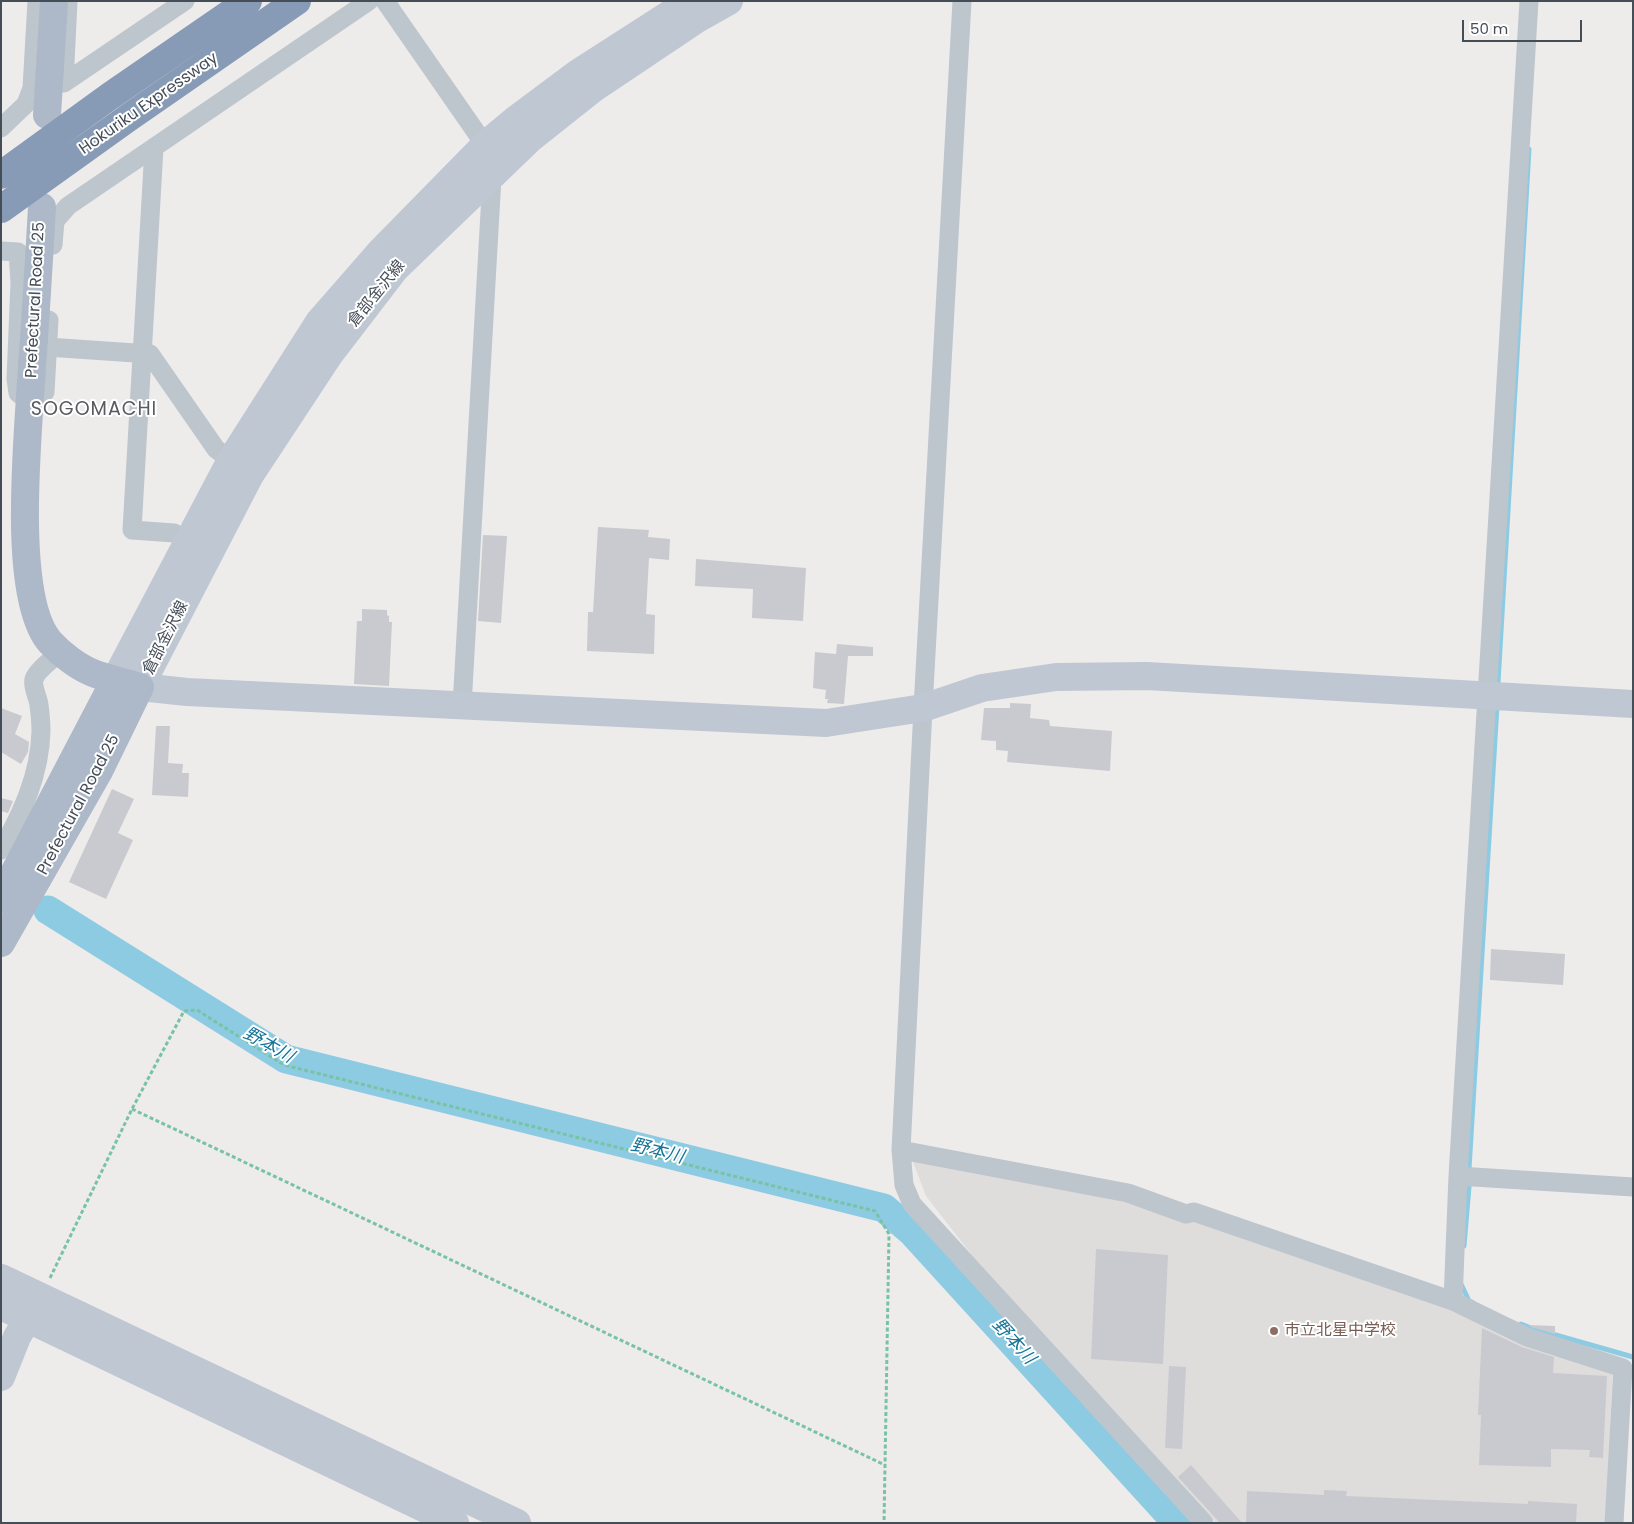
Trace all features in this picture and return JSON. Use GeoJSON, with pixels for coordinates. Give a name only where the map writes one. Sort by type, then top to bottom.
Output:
{"type":"FeatureCollection","features":[{"type":"Feature","properties":{"kind":"highway","name":"Hokuriku Expressway"},"geometry":{"type":"LineString","coordinates":[[1,174],[248,1]]}},
{"type":"Feature","properties":{"kind":"highway","name":"Hokuriku Expressway"},"geometry":{"type":"LineString","coordinates":[[1,209],[297,1]]}},
{"type":"Feature","properties":{"kind":"main road"},"geometry":{"type":"LineString","coordinates":[[47,115],[54,1]]}},
{"type":"Feature","properties":{"kind":"main road","name":"Prefectural Road 25"},"geometry":{"type":"LineString","coordinates":[[42,207],[26,476],[25,548],[33,600],[40,624],[50,641],[61,651],[92,673],[128,683]]}},
{"type":"Feature","properties":{"kind":"main road","name":"Prefectural Road 25"},"geometry":{"type":"LineString","coordinates":[[1,898],[128,683]]}},
{"type":"Feature","properties":{"kind":"main road","name":"Prefectural Road 25"},"geometry":{"type":"LineString","coordinates":[[1,944],[99,771],[128,683]]}},
{"type":"Feature","properties":{"kind":"street"},"geometry":{"type":"LineString","coordinates":[[1,128],[26,104],[32,88],[37,1]]}},
{"type":"Feature","properties":{"kind":"street"},"geometry":{"type":"LineString","coordinates":[[68,1],[64,83],[185,1]]}},
{"type":"Feature","properties":{"kind":"street"},"geometry":{"type":"LineString","coordinates":[[1,251],[18,252],[20,283],[16,379],[18,393],[30,402],[45,392],[55,221],[68,206],[369,1]]}},
{"type":"Feature","properties":{"kind":"street"},"geometry":{"type":"LineString","coordinates":[[386,1],[485,146],[492,177],[462,706]]}},
{"type":"Feature","properties":{"kind":"street","name":"倉部金沢線"},"geometry":{"type":"LineString","coordinates":[[128,683],[188,540],[231,460],[319,322],[381,251],[485,146],[515,120],[578,73],[690,1]]}},
{"type":"Feature","properties":{"kind":"street","name":"倉部金沢線"},"geometry":{"type":"LineString","coordinates":[[128,683],[250,475],[329,355],[395,269],[531,138],[594,88],[697,19],[729,1]]}},
{"type":"Feature","properties":{"kind":"street"},"geometry":{"type":"LineString","coordinates":[[962,1],[901,1150],[904,1185],[912,1204],[1204,1523]]}},
{"type":"Feature","properties":{"kind":"street"},"geometry":{"type":"LineString","coordinates":[[1452,1301],[1486,695],[1529,1]]}},
{"type":"Feature","properties":{"kind":"street"},"geometry":{"type":"LineString","coordinates":[[154,148],[132,530],[174,533],[188,540]]}},
{"type":"Feature","properties":{"kind":"street"},"geometry":{"type":"LineString","coordinates":[[47,347],[150,354],[216,450],[231,460]]}},
{"type":"Feature","properties":{"kind":"street"},"geometry":{"type":"LineString","coordinates":[[1,850],[28,798],[38,759],[40,732],[39,703],[34,686],[35,677],[61,651]]}},
{"type":"Feature","properties":{"kind":"street"},"geometry":{"type":"LineString","coordinates":[[128,683],[187,692],[826,723],[923,708],[982,688],[1056,677],[1147,676],[1633,704]]}},
{"type":"Feature","properties":{"kind":"street"},"geometry":{"type":"LineString","coordinates":[[901,1150],[1128,1193],[1186,1214],[1194,1212],[1452,1301],[1527,1337],[1623,1368],[1614,1523]]}},
{"type":"Feature","properties":{"kind":"street"},"geometry":{"type":"LineString","coordinates":[[1458,1176],[1633,1187]]}},
{"type":"Feature","properties":{"kind":"street"},"geometry":{"type":"LineString","coordinates":[[1,1278],[34,1308],[439,1520],[447,1489]]}},
{"type":"Feature","properties":{"kind":"street"},"geometry":{"type":"LineString","coordinates":[[1,1306],[34,1308],[447,1489],[517,1523]]}},
{"type":"Feature","properties":{"kind":"street"},"geometry":{"type":"LineString","coordinates":[[1,1377],[18,1337],[34,1308]]}},
{"type":"Feature","properties":{"kind":"path"},"geometry":{"type":"LineString","coordinates":[[34,1308],[132,1109],[184,1011],[197,1010],[284,1065],[875,1211],[889,1234],[884,1523]]}},
{"type":"Feature","properties":{"kind":"path"},"geometry":{"type":"LineString","coordinates":[[132,1109],[885,1465]]}},
{"type":"Feature","properties":{"kind":"shaded area","name":"市立北星中学校"},"geometry":{"type":"Polygon","coordinates":[[[916,1159],[1117,1197],[1194,1219],[1324,1261],[1613,1372],[1605,1523],[1216,1523],[974,1258],[926,1196],[913,1162],[916,1159]]]}},
{"type":"Feature","properties":{"kind":"building"},"geometry":{"type":"Polygon","coordinates":[[[598,527],[649,530],[648,537],[670,539],[669,560],[649,558],[646,614],[655,615],[654,654],[587,651],[588,612],[593,612],[598,527]]]}},
{"type":"Feature","properties":{"kind":"building"},"geometry":{"type":"Polygon","coordinates":[[[483,535],[507,536],[501,623],[478,621],[483,535]]]}},
{"type":"Feature","properties":{"kind":"building"},"geometry":{"type":"Polygon","coordinates":[[[696,559],[806,568],[803,621],[752,618],[753,589],[695,586],[696,559]]]}},
{"type":"Feature","properties":{"kind":"building"},"geometry":{"type":"Polygon","coordinates":[[[362,609],[387,610],[389,622],[392,622],[389,686],[354,684],[357,621],[362,621],[362,609]]]}},
{"type":"Feature","properties":{"kind":"building"},"geometry":{"type":"Polygon","coordinates":[[[837,644],[873,647],[873,656],[848,656],[844,704],[827,703],[828,699],[825,699],[826,690],[813,688],[815,652],[836,654],[837,644]]]}},
{"type":"Feature","properties":{"kind":"building"},"geometry":{"type":"Polygon","coordinates":[[[1010,703],[1031,704],[1030,718],[1049,720],[1050,726],[1112,731],[1110,771],[1007,762],[1008,751],[996,750],[996,741],[981,740],[984,708],[1010,708],[1010,703]]]}},
{"type":"Feature","properties":{"kind":"building"},"geometry":{"type":"Polygon","coordinates":[[[1,708],[22,716],[15,734],[29,742],[28,752],[21,764],[1,752],[1,708]]]}},
{"type":"Feature","properties":{"kind":"building"},"geometry":{"type":"Polygon","coordinates":[[[156,726],[170,726],[168,763],[183,764],[182,773],[189,773],[188,797],[152,795],[156,726]]]}},
{"type":"Feature","properties":{"kind":"building"},"geometry":{"type":"Polygon","coordinates":[[[112,789],[134,799],[118,833],[133,840],[106,899],[69,882],[112,789]]]}},
{"type":"Feature","properties":{"kind":"building"},"geometry":{"type":"Polygon","coordinates":[[[1,798],[13,801],[8,813],[1,811],[1,798]]]}},
{"type":"Feature","properties":{"kind":"building"},"geometry":{"type":"Polygon","coordinates":[[[1491,949],[1565,954],[1563,985],[1490,980],[1491,949]]]}},
{"type":"Feature","properties":{"kind":"building"},"geometry":{"type":"Polygon","coordinates":[[[1096,1249],[1168,1255],[1163,1364],[1091,1359],[1096,1249]]]}},
{"type":"Feature","properties":{"kind":"building"},"geometry":{"type":"Polygon","coordinates":[[[1528,1325],[1555,1326],[1555,1334],[1531,1327],[1528,1325]]]}},
{"type":"Feature","properties":{"kind":"building"},"geometry":{"type":"Polygon","coordinates":[[[1482,1328],[1522,1347],[1554,1357],[1553,1373],[1607,1376],[1603,1458],[1589,1457],[1590,1450],[1551,1449],[1551,1467],[1479,1465],[1481,1415],[1478,1415],[1482,1328]]]}},
{"type":"Feature","properties":{"kind":"building"},"geometry":{"type":"Polygon","coordinates":[[[1169,1366],[1186,1367],[1182,1449],[1165,1448],[1169,1366]]]}},
{"type":"Feature","properties":{"kind":"building"},"geometry":{"type":"Polygon","coordinates":[[[1191,1465],[1242,1523],[1220,1523],[1178,1477],[1191,1465]]]}},
{"type":"Feature","properties":{"kind":"building"},"geometry":{"type":"Polygon","coordinates":[[[1324,1490],[1347,1491],[1346,1496],[1528,1504],[1528,1501],[1577,1504],[1576,1523],[1246,1523],[1247,1491],[1324,1495],[1324,1490]]]}},
{"type":"Feature","properties":{"kind":"waterway"},"geometry":{"type":"LineString","coordinates":[[1498,683],[1529,149]]}},
{"type":"Feature","properties":{"kind":"waterway"},"geometry":{"type":"LineString","coordinates":[[1469,1169],[1497,706]]}},
{"type":"Feature","properties":{"kind":"waterway","name":"野本川"},"geometry":{"type":"LineString","coordinates":[[48,910],[286,1059],[884,1208],[912,1232],[1177,1523]]}},
{"type":"Feature","properties":{"kind":"waterway"},"geometry":{"type":"LineString","coordinates":[[1464,1246],[1469,1187]]}},
{"type":"Feature","properties":{"kind":"waterway"},"geometry":{"type":"LineString","coordinates":[[1461,1284],[1469,1301],[1472,1302]]}},
{"type":"Feature","properties":{"kind":"waterway"},"geometry":{"type":"LineString","coordinates":[[1521,1324],[1633,1357]]}},
{"type":"Feature","properties":{"kind":"place","name":"市立北星中学校"},"geometry":{"type":"Point","coordinates":[1274,1331]}},
{"type":"Feature","properties":{"kind":"district","name":"SOGOMACHI"},"geometry":{"type":"Point","coordinates":[94,410]}}]}
